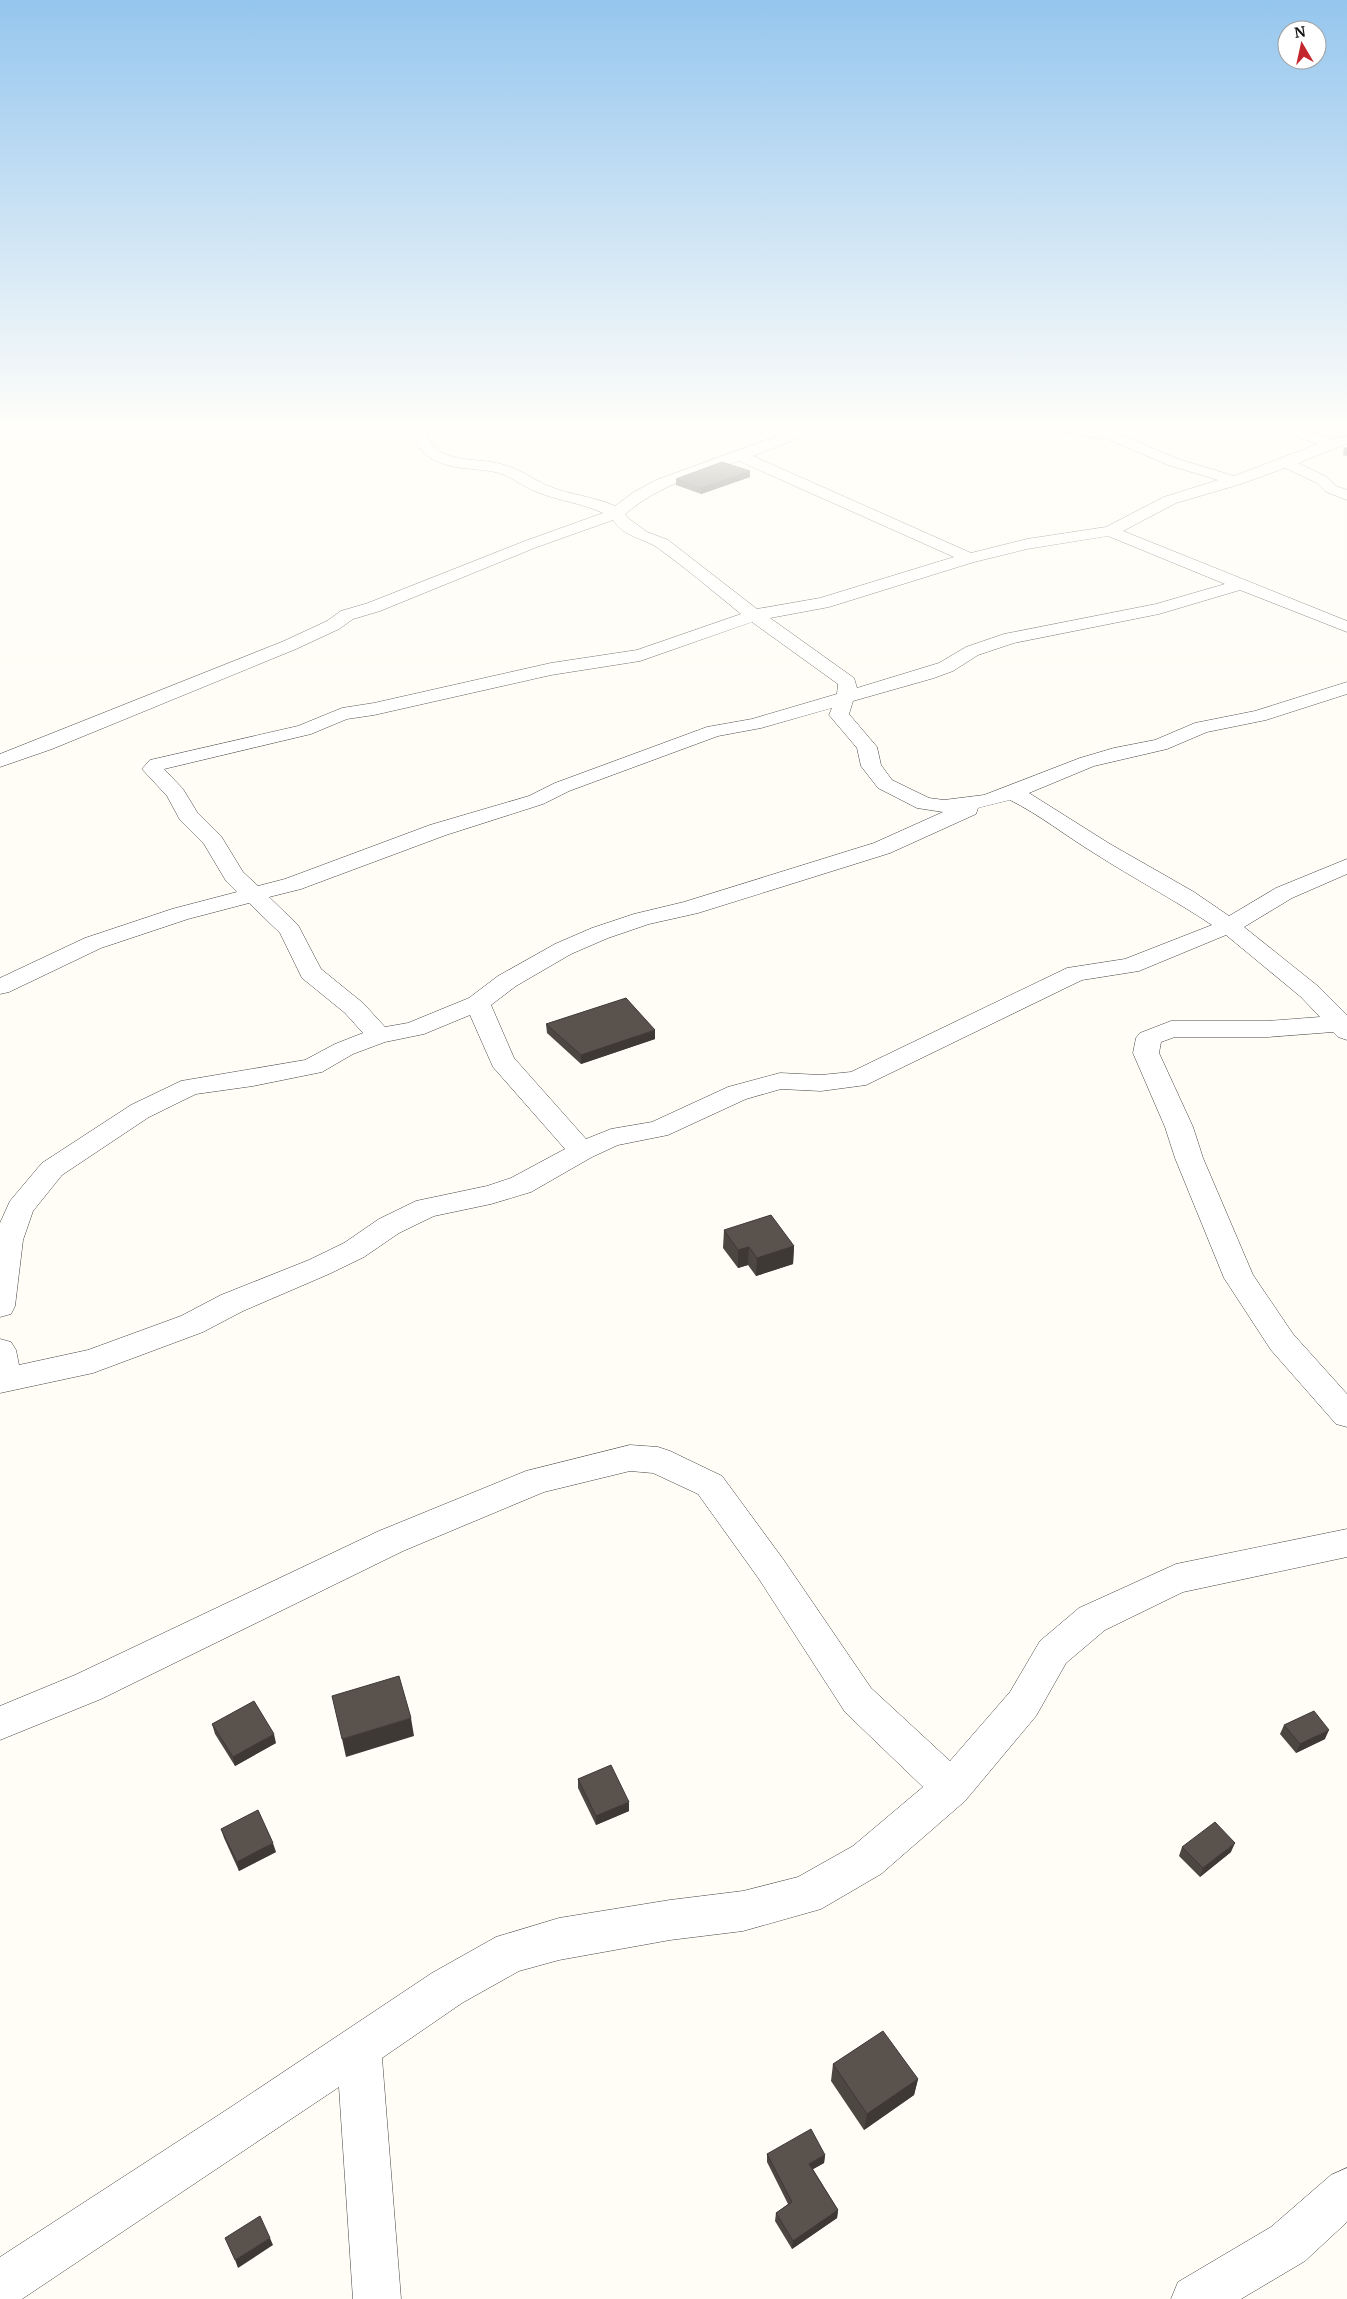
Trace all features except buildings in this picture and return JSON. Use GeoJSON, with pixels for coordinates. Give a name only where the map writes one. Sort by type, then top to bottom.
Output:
{"type":"FeatureCollection","features":[{"type":"Feature","properties":{"kind":"street"},"geometry":{"type":"LineString","coordinates":[[0,760],[54,741],[290,645],[333,625],[347,615],[374,607],[563,532]]}},
{"type":"Feature","properties":{"kind":"street"},"geometry":{"type":"LineString","coordinates":[[638,532],[662,544],[754,615],[801,647],[847,682],[848,689],[839,715],[867,747],[871,766],[885,784],[924,804],[944,806],[986,801]]}},
{"type":"Feature","properties":{"kind":"street"},"geometry":{"type":"LineString","coordinates":[[911,532],[969,558]]}},
{"type":"Feature","properties":{"kind":"street"},"geometry":{"type":"LineString","coordinates":[[380,1036],[354,1008],[311,973],[290,930],[234,876],[213,841],[188,815],[176,793],[152,769],[157,764],[304,730],[342,714],[374,710],[551,669],[640,655],[754,615],[822,603],[969,558],[1027,544],[1102,532]]}},
{"type":"Feature","properties":{"kind":"street"},"geometry":{"type":"LineString","coordinates":[[1113,532],[1347,627]]}},
{"type":"Feature","properties":{"kind":"street"},"geometry":{"type":"LineString","coordinates":[[0,987],[93,943],[180,914],[255,895],[302,880],[438,830],[536,800],[562,787],[714,731],[754,724],[927,674],[946,667],[972,652],[1010,638],[1160,610],[1242,584]]}},
{"type":"Feature","properties":{"kind":"street"},"geometry":{"type":"LineString","coordinates":[[0,1306],[8,1240],[20,1208],[52,1169],[140,1111],[190,1087],[253,1078],[313,1066],[344,1049],[380,1036],[415,1029],[478,1003],[508,981],[563,949],[600,933],[642,919],[690,908],[882,848],[986,801],[1012,793],[1087,762],[1114,754],[1160,745],[1202,726],[1259,716],[1347,688]]}},
{"type":"Feature","properties":{"kind":"street"},"geometry":{"type":"LineString","coordinates":[[1012,793],[1034,804],[1102,849],[1186,897],[1229,926],[1310,992],[1344,1026]]}},
{"type":"Feature","properties":{"kind":"street"},"geometry":{"type":"LineString","coordinates":[[2,1370],[93,1360],[192,1324],[232,1303],[319,1267],[354,1250],[389,1226],[426,1208],[491,1195],[521,1185],[582,1151],[611,1138],[658,1129],[702,1111],[737,1093],[780,1081],[821,1083],[857,1079],[1076,972],[1130,966],[1229,926],[1284,893],[1347,866]]}},
{"type":"Feature","properties":{"kind":"street"},"geometry":{"type":"LineString","coordinates":[[478,1003],[502,1061],[582,1151]]}},
{"type":"Feature","properties":{"kind":"street"},"geometry":{"type":"LineString","coordinates":[[1344,1026],[1268,1029],[1171,1029],[1150,1038],[1146,1053],[1179,1128],[1189,1158],[1239,1278],[1282,1342],[1347,1415]]}},
{"type":"Feature","properties":{"kind":"street"},"geometry":{"type":"LineString","coordinates":[[0,1723],[88,1686],[391,1541],[538,1480],[630,1458],[658,1460],[710,1485],[771,1569],[858,1700],[951,1788]]}},
{"type":"Feature","properties":{"kind":"street"},"geometry":{"type":"LineString","coordinates":[[0,2285],[448,1988],[511,1952],[559,1940],[670,1920],[743,1911],[806,1895],[867,1860],[951,1788],[1023,1704],[1053,1652],[1092,1620],[1176,1579],[1347,1543]]}},
{"type":"Feature","properties":{"kind":"street"},"geometry":{"type":"LineString","coordinates":[[359,2047],[377,2299]]}},
{"type":"Feature","properties":{"kind":"street"},"geometry":{"type":"LineString","coordinates":[[1195,2299],[1288,2244],[1347,2191]]}}]}
